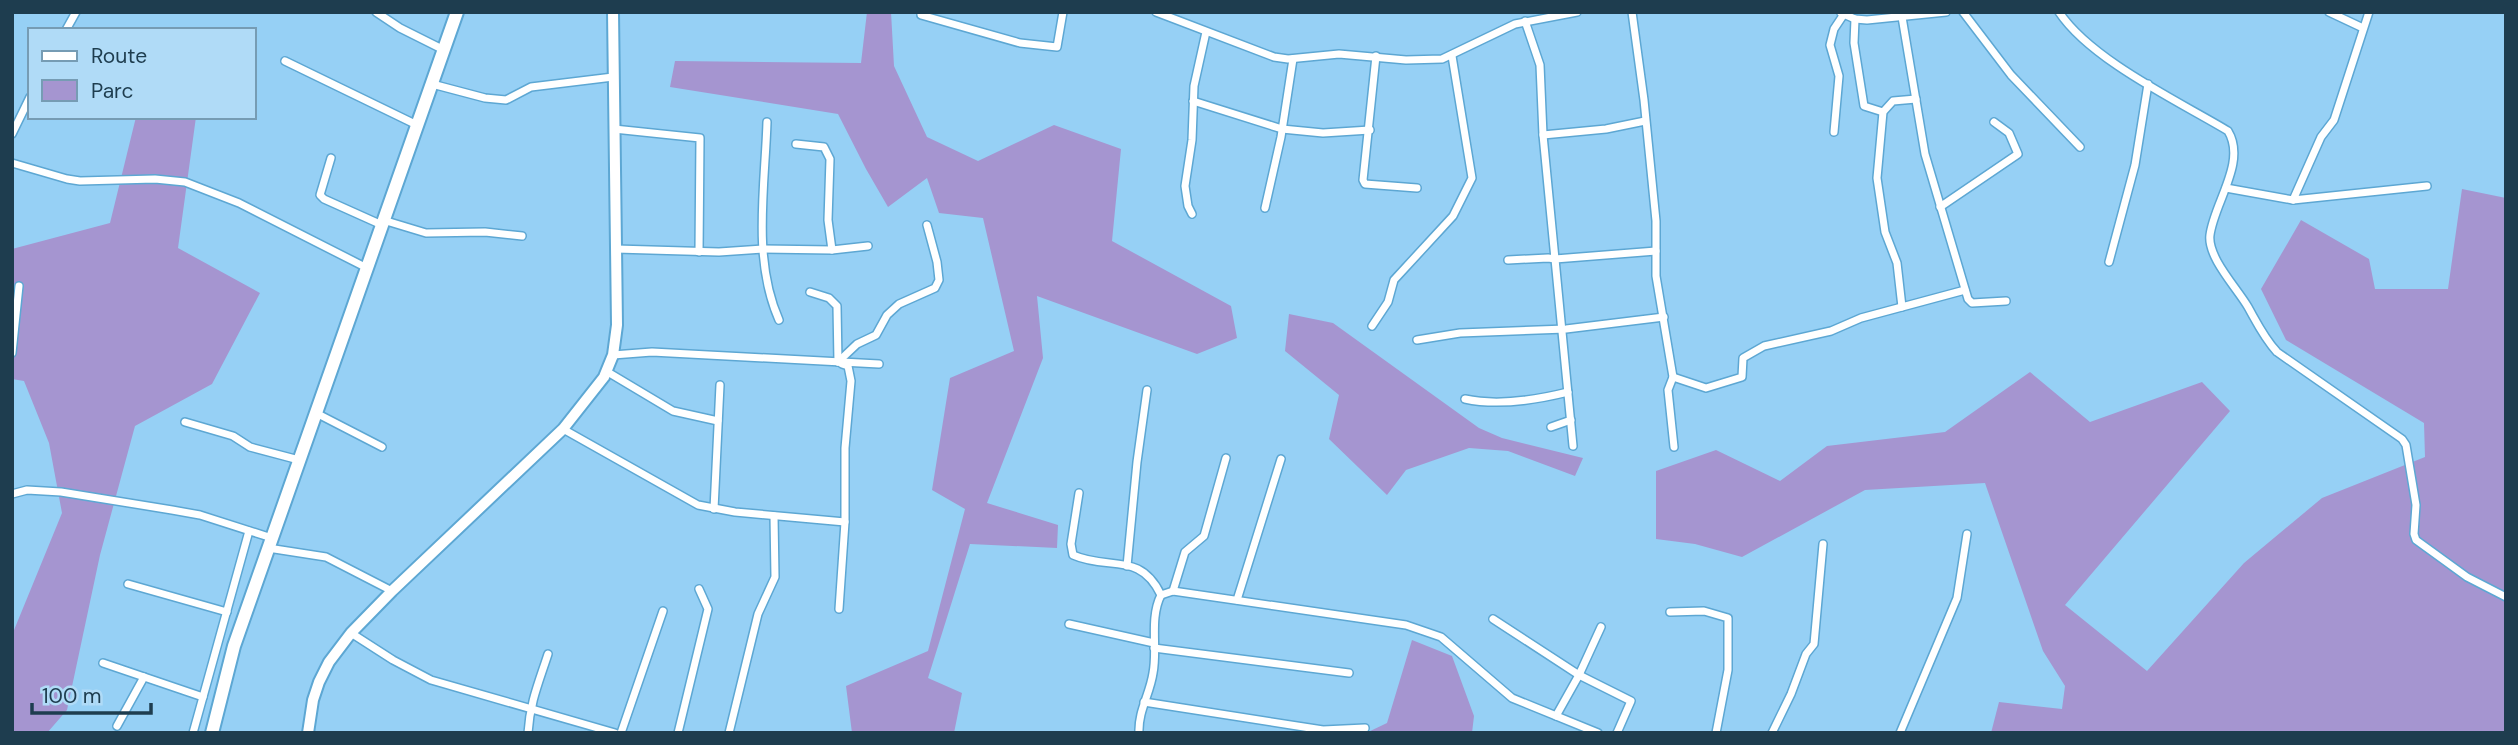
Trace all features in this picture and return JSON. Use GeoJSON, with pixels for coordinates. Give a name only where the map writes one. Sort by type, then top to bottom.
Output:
{"type":"FeatureCollection","features":[{"type":"Feature","properties":{"kind":"highway"},"geometry":{"type":"LineString","coordinates":[[212,733],[234,646],[457,12]]}},
{"type":"Feature","properties":{"kind":"main road"},"geometry":{"type":"LineString","coordinates":[[308,733],[319,682],[351,632],[563,429],[593,394],[607,371],[617,325],[613,12]]}},
{"type":"Feature","properties":{"kind":"street"},"geometry":{"type":"LineString","coordinates":[[67,28],[76,12]]}},
{"type":"Feature","properties":{"kind":"street"},"geometry":{"type":"LineString","coordinates":[[376,12],[443,50]]}},
{"type":"Feature","properties":{"kind":"street"},"geometry":{"type":"LineString","coordinates":[[920,12],[921,15],[1020,43],[1057,47],[1063,12]]}},
{"type":"Feature","properties":{"kind":"street"},"geometry":{"type":"LineString","coordinates":[[1156,12],[1274,57],[1293,59],[1339,54],[1426,61],[1452,56],[1495,32],[1525,22],[1577,12]]}},
{"type":"Feature","properties":{"kind":"street"},"geometry":{"type":"LineString","coordinates":[[1632,12],[1656,221],[1656,276],[1673,377],[1668,390],[1674,447]]}},
{"type":"Feature","properties":{"kind":"street"},"geometry":{"type":"LineString","coordinates":[[1834,132],[1839,76],[1830,46],[1842,13],[1855,19],[1946,12]]}},
{"type":"Feature","properties":{"kind":"street"},"geometry":{"type":"LineString","coordinates":[[1963,12],[2011,75],[2080,147]]}},
{"type":"Feature","properties":{"kind":"street"},"geometry":{"type":"LineString","coordinates":[[2059,12],[2070,27],[2110,61],[2228,131],[2235,143],[2226,188],[2210,235],[2214,255],[2265,339],[2277,352],[2402,439],[2406,445],[2414,496],[2416,540],[2467,577],[2506,597]]}},
{"type":"Feature","properties":{"kind":"street"},"geometry":{"type":"LineString","coordinates":[[2329,12],[2363,28]]}},
{"type":"Feature","properties":{"kind":"street"},"geometry":{"type":"LineString","coordinates":[[2293,200],[2321,137],[2334,120],[2370,12]]}},
{"type":"Feature","properties":{"kind":"street"},"geometry":{"type":"LineString","coordinates":[[1902,17],[1925,154],[1968,299],[1972,303],[2006,301]]}},
{"type":"Feature","properties":{"kind":"street"},"geometry":{"type":"LineString","coordinates":[[1855,19],[1854,43],[1864,106],[1883,112]]}},
{"type":"Feature","properties":{"kind":"street"},"geometry":{"type":"LineString","coordinates":[[1525,22],[1540,65],[1543,135],[1573,446]]}},
{"type":"Feature","properties":{"kind":"street"},"geometry":{"type":"LineString","coordinates":[[1192,214],[1185,186],[1192,139],[1194,86],[1206,32]]}},
{"type":"Feature","properties":{"kind":"street"},"geometry":{"type":"LineString","coordinates":[[1376,56],[1363,180],[1365,184],[1417,188]]}},
{"type":"Feature","properties":{"kind":"street"},"geometry":{"type":"LineString","coordinates":[[1372,326],[1388,302],[1394,281],[1453,216],[1472,178],[1452,56]]}},
{"type":"Feature","properties":{"kind":"street"},"geometry":{"type":"LineString","coordinates":[[1265,208],[1282,129],[1293,59]]}},
{"type":"Feature","properties":{"kind":"street"},"geometry":{"type":"LineString","coordinates":[[285,61],[417,125]]}},
{"type":"Feature","properties":{"kind":"street"},"geometry":{"type":"LineString","coordinates":[[432,84],[485,98],[506,100],[531,87],[613,77]]}},
{"type":"Feature","properties":{"kind":"street"},"geometry":{"type":"LineString","coordinates":[[2109,262],[2134,165],[2148,84]]}},
{"type":"Feature","properties":{"kind":"street"},"geometry":{"type":"LineString","coordinates":[[1902,307],[1896,263],[1885,232],[1877,178],[1883,112],[1893,101],[1916,99]]}},
{"type":"Feature","properties":{"kind":"street"},"geometry":{"type":"LineString","coordinates":[[12,134],[28,101]]}},
{"type":"Feature","properties":{"kind":"street"},"geometry":{"type":"LineString","coordinates":[[1193,101],[1282,129],[1323,133],[1370,130]]}},
{"type":"Feature","properties":{"kind":"street"},"geometry":{"type":"LineString","coordinates":[[1543,135],[1606,129],[1646,121]]}},
{"type":"Feature","properties":{"kind":"street"},"geometry":{"type":"LineString","coordinates":[[767,122],[763,249],[765,277],[779,320]]}},
{"type":"Feature","properties":{"kind":"street"},"geometry":{"type":"LineString","coordinates":[[1940,207],[2018,154],[2010,133],[1994,122]]}},
{"type":"Feature","properties":{"kind":"street"},"geometry":{"type":"LineString","coordinates":[[614,129],[700,138],[699,252]]}},
{"type":"Feature","properties":{"kind":"street"},"geometry":{"type":"LineString","coordinates":[[796,144],[824,147],[830,159],[828,220],[832,250]]}},
{"type":"Feature","properties":{"kind":"street"},"geometry":{"type":"LineString","coordinates":[[331,159],[320,195],[324,199],[383,222],[426,233],[485,232],[522,236]]}},
{"type":"Feature","properties":{"kind":"street"},"geometry":{"type":"LineString","coordinates":[[12,163],[80,181],[155,178],[185,182],[239,203],[367,268]]}},
{"type":"Feature","properties":{"kind":"street"},"geometry":{"type":"LineString","coordinates":[[2226,188],[2293,200],[2427,186]]}},
{"type":"Feature","properties":{"kind":"street"},"geometry":{"type":"LineString","coordinates":[[838,362],[857,344],[876,335],[887,315],[899,304],[935,288],[939,280],[937,262],[931,234],[926,226]]}},
{"type":"Feature","properties":{"kind":"street"},"geometry":{"type":"LineString","coordinates":[[616,249],[699,252],[832,250],[868,246]]}},
{"type":"Feature","properties":{"kind":"street"},"geometry":{"type":"LineString","coordinates":[[1508,260],[1656,251]]}},
{"type":"Feature","properties":{"kind":"street"},"geometry":{"type":"LineString","coordinates":[[12,353],[19,285]]}},
{"type":"Feature","properties":{"kind":"street"},"geometry":{"type":"LineString","coordinates":[[1673,377],[1706,388],[1742,377],[1743,358],[1764,346],[1831,331],[1861,318],[1965,290]]}},
{"type":"Feature","properties":{"kind":"street"},"geometry":{"type":"LineString","coordinates":[[810,292],[829,298],[836,306],[838,362]]}},
{"type":"Feature","properties":{"kind":"street"},"geometry":{"type":"LineString","coordinates":[[1417,340],[1460,333],[1563,329],[1664,317]]}},
{"type":"Feature","properties":{"kind":"street"},"geometry":{"type":"LineString","coordinates":[[612,355],[652,352],[879,364]]}},
{"type":"Feature","properties":{"kind":"street"},"geometry":{"type":"LineString","coordinates":[[838,362],[848,366],[851,381],[845,448],[845,522],[839,609]]}},
{"type":"Feature","properties":{"kind":"street"},"geometry":{"type":"LineString","coordinates":[[607,371],[673,411],[718,421]]}},
{"type":"Feature","properties":{"kind":"street"},"geometry":{"type":"LineString","coordinates":[[714,509],[720,385]]}},
{"type":"Feature","properties":{"kind":"street"},"geometry":{"type":"LineString","coordinates":[[1127,566],[1147,390]]}},
{"type":"Feature","properties":{"kind":"street"},"geometry":{"type":"LineString","coordinates":[[1465,399],[1480,402],[1545,398],[1568,392]]}},
{"type":"Feature","properties":{"kind":"street"},"geometry":{"type":"LineString","coordinates":[[316,413],[382,447]]}},
{"type":"Feature","properties":{"kind":"street"},"geometry":{"type":"LineString","coordinates":[[1551,427],[1571,420]]}},
{"type":"Feature","properties":{"kind":"street"},"geometry":{"type":"LineString","coordinates":[[186,422],[233,436],[250,447],[299,460]]}},
{"type":"Feature","properties":{"kind":"street"},"geometry":{"type":"LineString","coordinates":[[563,429],[690,501],[714,509],[845,522]]}},
{"type":"Feature","properties":{"kind":"street"},"geometry":{"type":"LineString","coordinates":[[1173,591],[1185,552],[1204,536],[1226,458]]}},
{"type":"Feature","properties":{"kind":"street"},"geometry":{"type":"LineString","coordinates":[[1237,600],[1281,459]]}},
{"type":"Feature","properties":{"kind":"street"},"geometry":{"type":"LineString","coordinates":[[12,494],[27,491],[74,494],[200,515],[249,531],[270,543],[326,557],[392,591]]}},
{"type":"Feature","properties":{"kind":"street"},"geometry":{"type":"LineString","coordinates":[[1079,493],[1071,544],[1073,555],[1144,571],[1161,595]]}},
{"type":"Feature","properties":{"kind":"street"},"geometry":{"type":"LineString","coordinates":[[729,733],[758,614],[775,577],[774,516]]}},
{"type":"Feature","properties":{"kind":"street"},"geometry":{"type":"LineString","coordinates":[[193,733],[249,531]]}},
{"type":"Feature","properties":{"kind":"street"},"geometry":{"type":"LineString","coordinates":[[1900,733],[1957,598],[1967,534]]}},
{"type":"Feature","properties":{"kind":"street"},"geometry":{"type":"LineString","coordinates":[[1772,733],[1806,654],[1814,644],[1823,544]]}},
{"type":"Feature","properties":{"kind":"street"},"geometry":{"type":"LineString","coordinates":[[128,584],[227,612]]}},
{"type":"Feature","properties":{"kind":"street"},"geometry":{"type":"LineString","coordinates":[[678,733],[708,609],[699,589]]}},
{"type":"Feature","properties":{"kind":"street"},"geometry":{"type":"LineString","coordinates":[[1161,595],[1173,591],[1406,625],[1441,637],[1512,698],[1598,733]]}},
{"type":"Feature","properties":{"kind":"street"},"geometry":{"type":"LineString","coordinates":[[1139,733],[1140,716],[1154,672],[1156,608],[1161,595]]}},
{"type":"Feature","properties":{"kind":"street"},"geometry":{"type":"LineString","coordinates":[[621,733],[663,611]]}},
{"type":"Feature","properties":{"kind":"street"},"geometry":{"type":"LineString","coordinates":[[1670,612],[1704,611],[1728,618],[1728,670],[1716,733]]}},
{"type":"Feature","properties":{"kind":"street"},"geometry":{"type":"LineString","coordinates":[[1493,619],[1579,676],[1631,701],[1618,733]]}},
{"type":"Feature","properties":{"kind":"street"},"geometry":{"type":"LineString","coordinates":[[1069,625],[1154,646],[1349,673]]}},
{"type":"Feature","properties":{"kind":"street"},"geometry":{"type":"LineString","coordinates":[[1556,716],[1579,676],[1601,627]]}},
{"type":"Feature","properties":{"kind":"street"},"geometry":{"type":"LineString","coordinates":[[351,632],[393,660],[431,680],[615,733]]}},
{"type":"Feature","properties":{"kind":"street"},"geometry":{"type":"LineString","coordinates":[[528,733],[529,709],[548,654]]}},
{"type":"Feature","properties":{"kind":"street"},"geometry":{"type":"LineString","coordinates":[[103,663],[203,698]]}},
{"type":"Feature","properties":{"kind":"street"},"geometry":{"type":"LineString","coordinates":[[117,726],[144,677]]}},
{"type":"Feature","properties":{"kind":"street"},"geometry":{"type":"LineString","coordinates":[[1144,702],[1323,730],[1365,728]]}},
{"type":"Feature","properties":{"kind":"green space"},"geometry":{"type":"Polygon","coordinates":[[[867,12],[891,12],[894,66],[927,137],[978,161],[1054,125],[1121,149],[1112,241],[1231,306],[1237,338],[1197,354],[1037,296],[1043,358],[987,503],[1058,525],[1057,548],[970,544],[928,678],[962,693],[954,733],[852,733],[846,686],[928,651],[965,509],[932,490],[950,378],[1014,351],[983,218],[939,213],[927,178],[888,207],[838,114],[670,87],[675,61],[861,63],[867,12]]]}},
{"type":"Feature","properties":{"kind":"green space"},"geometry":{"type":"Polygon","coordinates":[[[136,119],[196,119],[178,248],[260,293],[212,384],[135,426],[100,555],[67,710],[47,733],[12,733],[12,635],[62,513],[49,443],[24,381],[12,379],[12,249],[110,223],[136,119]]]}},
{"type":"Feature","properties":{"kind":"green space"},"geometry":{"type":"Polygon","coordinates":[[[2462,189],[2506,198],[2506,733],[1991,733],[1999,702],[2062,709],[2065,686],[2043,651],[1985,483],[1865,490],[1742,557],[1695,544],[1656,539],[1656,471],[1716,450],[1780,481],[1827,446],[1945,432],[2030,372],[2090,422],[2202,382],[2230,411],[2065,605],[2147,671],[2244,563],[2322,498],[2425,457],[2424,423],[2286,340],[2261,289],[2301,220],[2369,259],[2375,289],[2448,289],[2462,189]]]}},
{"type":"Feature","properties":{"kind":"green space"},"geometry":{"type":"Polygon","coordinates":[[[1289,314],[1333,323],[1479,428],[1502,438],[1583,458],[1575,476],[1508,451],[1469,448],[1406,470],[1387,495],[1329,439],[1339,395],[1285,351],[1289,314]]]}},
{"type":"Feature","properties":{"kind":"green space"},"geometry":{"type":"Polygon","coordinates":[[[1412,640],[1452,656],[1474,716],[1472,733],[1366,733],[1387,723],[1412,640]]]}}]}
